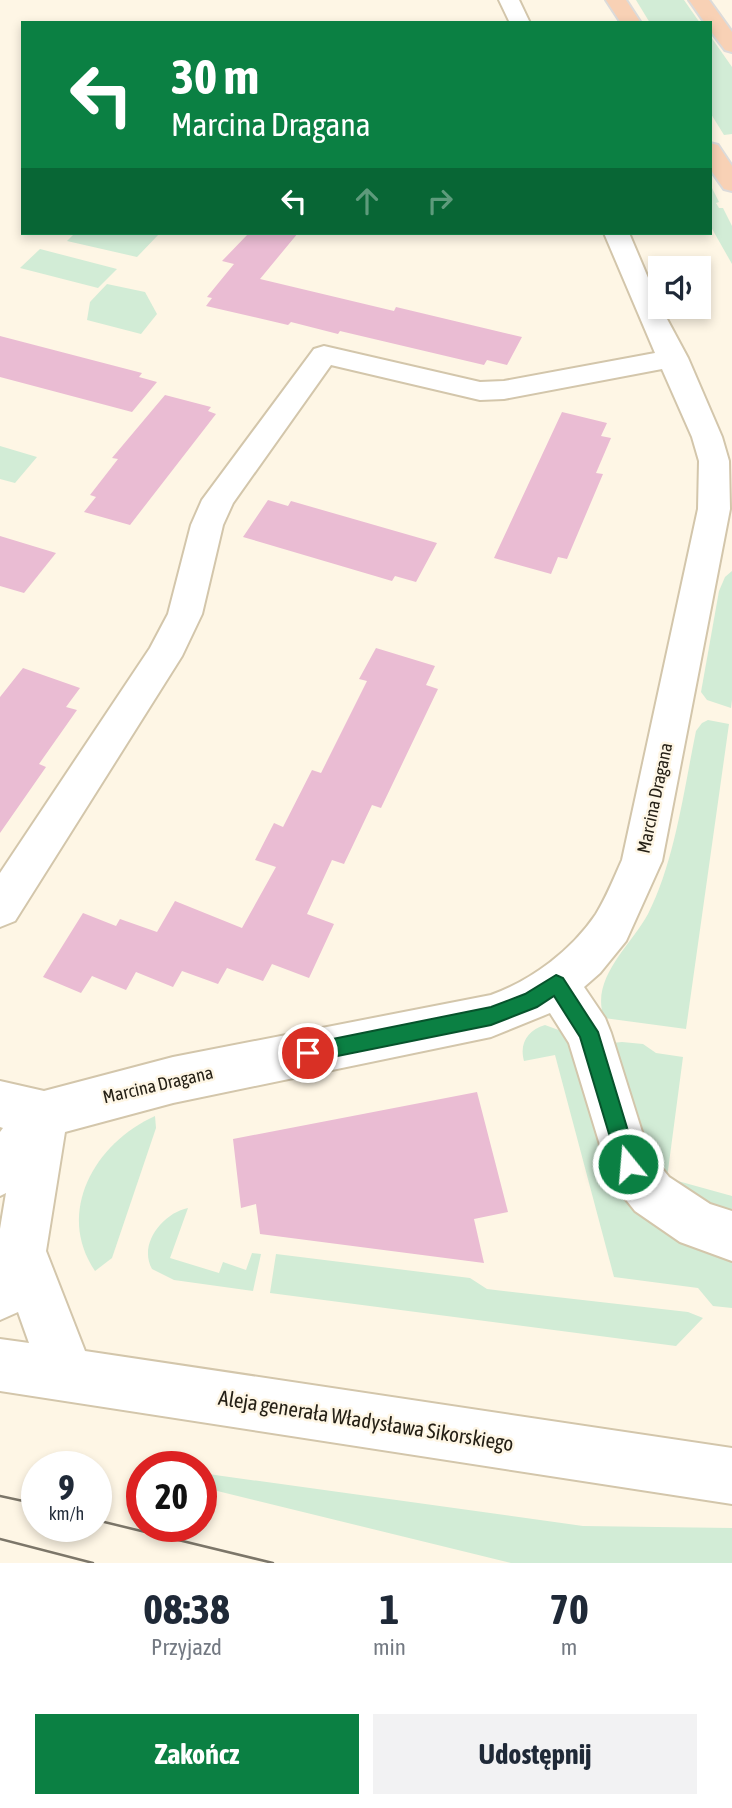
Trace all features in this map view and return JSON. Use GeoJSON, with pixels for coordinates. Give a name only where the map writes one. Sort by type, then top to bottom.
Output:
{"type":"FeatureCollection","features":[{"type":"Feature","properties":{"kind":"main road"},"geometry":{"type":"LineString","coordinates":[[617,0],[630,21]]}},
{"type":"Feature","properties":{"kind":"main road"},"geometry":{"type":"LineString","coordinates":[[699,0],[732,46]]}},
{"type":"Feature","properties":{"kind":"main road"},"geometry":{"type":"LineString","coordinates":[[712,153],[732,184]]}},
{"type":"Feature","properties":{"kind":"street"},"geometry":{"type":"LineString","coordinates":[[509,0],[519,21]]}},
{"type":"Feature","properties":{"kind":"street","name":"Marcina Dragana"},"geometry":{"type":"LineString","coordinates":[[22,1109],[491,1016],[531,1001],[556,984],[585,959],[611,928],[642,861],[707,555],[714,509],[714,461],[707,437],[617,235]]}},
{"type":"Feature","properties":{"kind":"street"},"geometry":{"type":"LineString","coordinates":[[0,908],[164,656],[185,614],[206,526],[218,500],[324,355],[480,391],[505,390],[674,358]]}},
{"type":"Feature","properties":{"kind":"street"},"geometry":{"type":"LineString","coordinates":[[556,984],[589,1032],[628,1164],[652,1194],[663,1202],[697,1225],[732,1236]]}},
{"type":"Feature","properties":{"kind":"street"},"geometry":{"type":"LineString","coordinates":[[0,1172],[22,1109]]}},
{"type":"Feature","properties":{"kind":"street"},"geometry":{"type":"LineString","coordinates":[[22,1109],[11,1273],[68,1376]]}},
{"type":"Feature","properties":{"kind":"street","name":"Aleja generała Władysława Sikorskiego"},"geometry":{"type":"LineString","coordinates":[[0,1365],[732,1476]]}},
{"type":"Feature","properties":{"kind":"green space"},"geometry":{"type":"Polygon","coordinates":[[[636,0],[684,0],[699,21],[649,21],[636,0]]]}},
{"type":"Feature","properties":{"kind":"green space"},"geometry":{"type":"Polygon","coordinates":[[[712,38],[732,67],[732,134],[724,135],[712,116],[712,38]]]}},
{"type":"Feature","properties":{"kind":"green space"},"geometry":{"type":"Polygon","coordinates":[[[712,188],[719,202],[716,203],[719,208],[723,208],[732,226],[732,264],[712,229],[712,188]]]}},
{"type":"Feature","properties":{"kind":"green space"},"geometry":{"type":"Polygon","coordinates":[[[73,235],[158,235],[137,257],[67,241],[73,235]]]}},
{"type":"Feature","properties":{"kind":"green space"},"geometry":{"type":"Polygon","coordinates":[[[40,249],[117,269],[98,288],[20,268],[40,249]]]}},
{"type":"Feature","properties":{"kind":"green space"},"geometry":{"type":"Polygon","coordinates":[[[107,284],[145,292],[157,314],[141,334],[87,320],[90,302],[107,284]]]}},
{"type":"Feature","properties":{"kind":"green space"},"geometry":{"type":"Polygon","coordinates":[[[0,446],[37,457],[15,483],[0,479],[0,446]]]}},
{"type":"Feature","properties":{"kind":"green space"},"geometry":{"type":"Polygon","coordinates":[[[732,571],[731,708],[707,700],[701,692],[719,591],[725,577],[732,571]]]}},
{"type":"Feature","properties":{"kind":"green space"},"geometry":{"type":"Polygon","coordinates":[[[708,720],[729,724],[686,1029],[604,1018],[602,990],[614,963],[648,914],[657,893],[678,824],[696,731],[708,720]]]}},
{"type":"Feature","properties":{"kind":"green space"},"geometry":{"type":"Polygon","coordinates":[[[545,1025],[564,1032],[573,1041],[605,1155],[634,1206],[655,1226],[681,1241],[732,1258],[732,1308],[713,1306],[698,1288],[614,1277],[555,1055],[524,1061],[523,1048],[526,1038],[545,1025]]]}},
{"type":"Feature","properties":{"kind":"green space"},"geometry":{"type":"Polygon","coordinates":[[[612,1043],[643,1044],[656,1053],[683,1057],[667,1178],[732,1196],[732,1213],[685,1198],[668,1185],[654,1169],[643,1150],[627,1107],[612,1043]]]}},
{"type":"Feature","properties":{"kind":"green space"},"geometry":{"type":"Polygon","coordinates":[[[155,1116],[156,1128],[112,1258],[95,1271],[84,1249],[79,1226],[81,1203],[88,1182],[99,1161],[115,1143],[155,1116]]]}},
{"type":"Feature","properties":{"kind":"green space"},"geometry":{"type":"Polygon","coordinates":[[[188,1208],[170,1258],[219,1273],[223,1262],[246,1270],[252,1253],[261,1254],[253,1291],[174,1280],[152,1269],[148,1250],[155,1231],[170,1216],[188,1208]]]}},
{"type":"Feature","properties":{"kind":"green space"},"geometry":{"type":"Polygon","coordinates":[[[276,1254],[470,1278],[487,1289],[688,1312],[703,1318],[676,1346],[270,1293],[276,1254]]]}},
{"type":"Feature","properties":{"kind":"green space"},"geometry":{"type":"Polygon","coordinates":[[[217,1475],[583,1526],[732,1528],[732,1563],[511,1563],[217,1491],[217,1475]]]}},
{"type":"Feature","properties":{"kind":"building"},"geometry":{"type":"Polygon","coordinates":[[[247,235],[296,235],[260,279],[394,311],[396,307],[522,337],[507,365],[487,360],[484,365],[340,331],[338,334],[291,322],[288,325],[206,306],[212,298],[207,297],[234,264],[222,261],[247,235]]]}},
{"type":"Feature","properties":{"kind":"building"},"geometry":{"type":"Polygon","coordinates":[[[0,336],[142,373],[139,377],[157,382],[132,412],[0,377],[0,336]]]}},
{"type":"Feature","properties":{"kind":"building"},"geometry":{"type":"Polygon","coordinates":[[[165,395],[211,407],[208,411],[216,414],[130,525],[84,512],[96,497],[90,495],[118,459],[112,458],[165,395]]]}},
{"type":"Feature","properties":{"kind":"building"},"geometry":{"type":"Polygon","coordinates":[[[562,412],[607,423],[601,436],[611,438],[596,473],[603,474],[567,559],[558,557],[551,574],[494,558],[562,412]]]}},
{"type":"Feature","properties":{"kind":"building"},"geometry":{"type":"Polygon","coordinates":[[[268,500],[288,506],[291,501],[437,543],[416,582],[395,576],[392,581],[243,537],[268,500]]]}},
{"type":"Feature","properties":{"kind":"building"},"geometry":{"type":"Polygon","coordinates":[[[0,536],[56,553],[24,593],[0,586],[0,536]]]}},
{"type":"Feature","properties":{"kind":"building"},"geometry":{"type":"Polygon","coordinates":[[[376,648],[435,666],[426,685],[438,689],[381,808],[372,805],[344,864],[332,860],[307,914],[334,924],[309,978],[272,964],[263,981],[227,968],[218,984],[182,971],[173,987],[136,972],[126,990],[92,976],[81,993],[43,977],[83,913],[116,926],[120,919],[157,932],[175,901],[242,928],[276,867],[255,860],[274,823],[283,827],[312,770],[321,773],[367,681],[359,679],[376,648]]]}},
{"type":"Feature","properties":{"kind":"building"},"geometry":{"type":"Polygon","coordinates":[[[23,668],[80,688],[66,707],[77,710],[39,764],[46,767],[0,833],[0,697],[23,668]]]}},
{"type":"Feature","properties":{"kind":"building"},"geometry":{"type":"Polygon","coordinates":[[[477,1092],[508,1212],[474,1219],[484,1263],[260,1234],[256,1204],[241,1208],[233,1139],[477,1092]]]}},
{"type":"Feature","properties":{"kind":"tram line"},"geometry":{"type":"LineString","coordinates":[[0,1496],[21,1501]]}},
{"type":"Feature","properties":{"kind":"tram line"},"geometry":{"type":"LineString","coordinates":[[112,1524],[273,1563]]}},
{"type":"Feature","properties":{"kind":"tram line"},"geometry":{"type":"LineString","coordinates":[[0,1539],[93,1563]]}},
{"type":"Feature","properties":{"kind":"route"},"geometry":{"type":"LineString","coordinates":[[308,1053],[491,1016],[531,1001],[556,984],[589,1032],[628,1164]]}}]}
